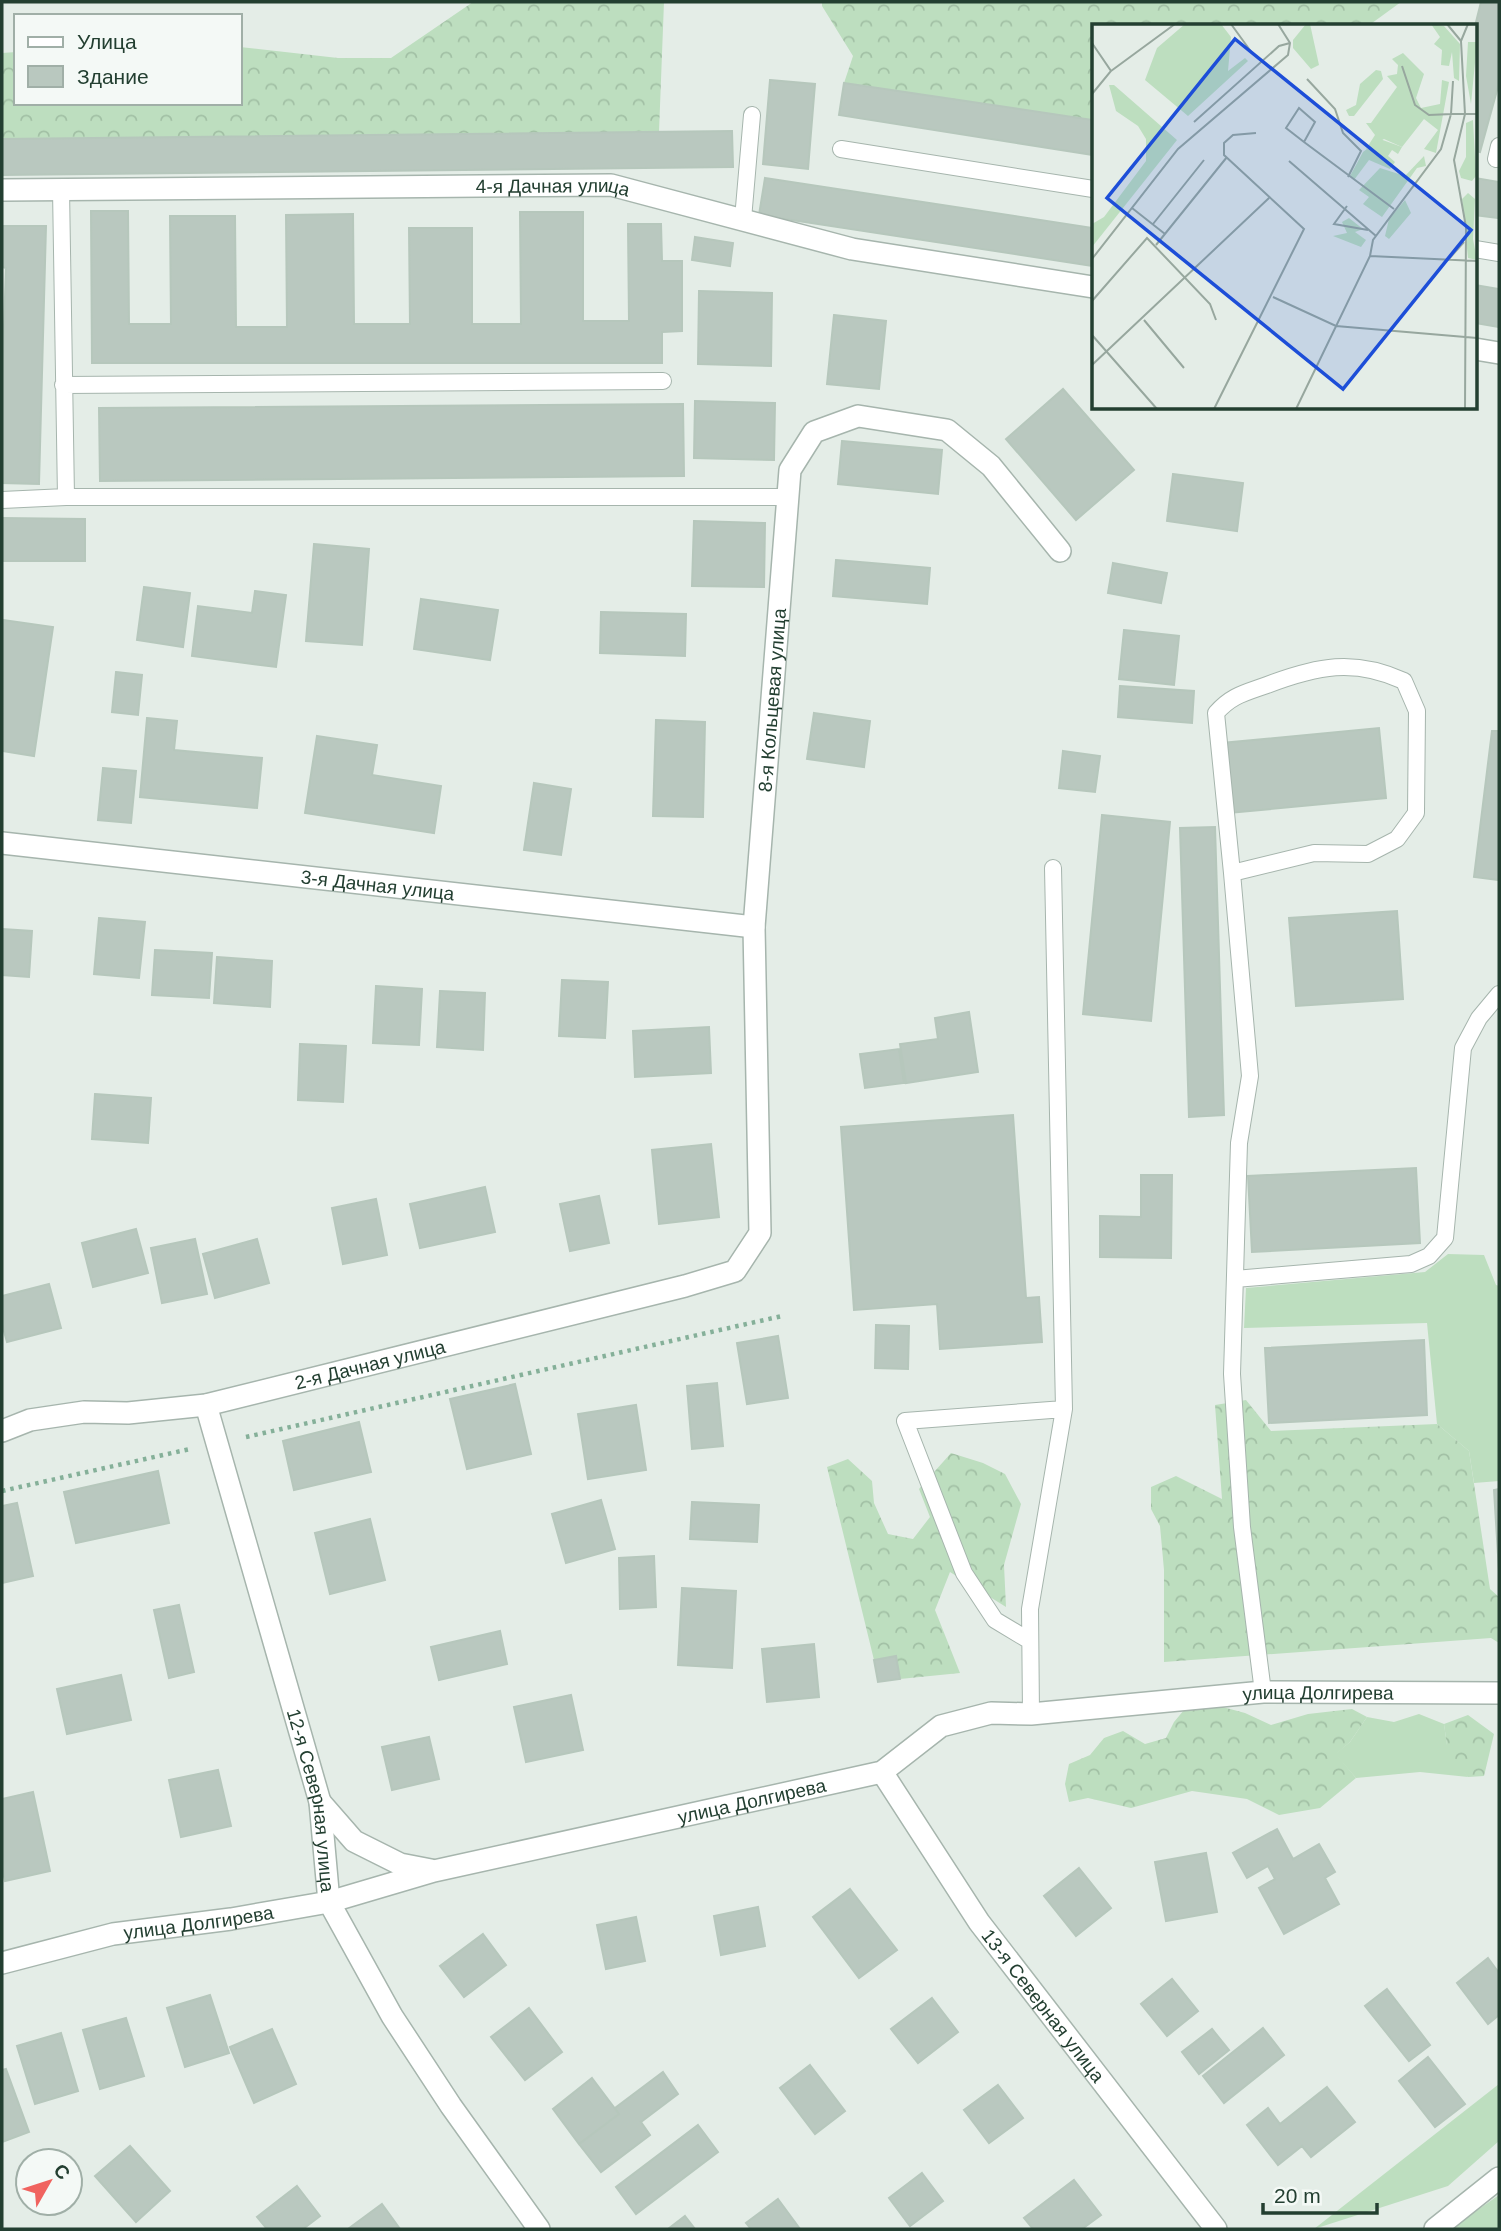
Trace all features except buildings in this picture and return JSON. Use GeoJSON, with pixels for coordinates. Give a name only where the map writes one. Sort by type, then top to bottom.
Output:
{"type":"FeatureCollection","features":[{"type":"Feature","properties":{"kind":"street","name":"4-я Дачная улица"},"geometry":{"type":"LineString","coordinates":[[2,190],[611,185],[852,249],[1092,287]]}},
{"type":"Feature","properties":{"kind":"street"},"geometry":{"type":"LineString","coordinates":[[1476,349],[1499,353]]}},
{"type":"Feature","properties":{"kind":"street","name":"8-я Кольцевая улица"},"geometry":{"type":"LineString","coordinates":[[735,1271],[760,1234],[754,928],[790,470],[814,432],[858,416],[947,430],[991,466],[1060,551]]}},
{"type":"Feature","properties":{"kind":"street","name":"3-я Дачная улица"},"geometry":{"type":"LineString","coordinates":[[2,843],[754,928]]}},
{"type":"Feature","properties":{"kind":"street","name":"2-я Дачная улица"},"geometry":{"type":"LineString","coordinates":[[2,1430],[30,1420],[84,1412],[128,1413],[206,1405],[685,1286],[735,1271]]}},
{"type":"Feature","properties":{"kind":"street","name":"12-я Северная улица"},"geometry":{"type":"LineString","coordinates":[[206,1405],[320,1802],[329,1902],[392,2015],[451,2106],[539,2229]]}},
{"type":"Feature","properties":{"kind":"street","name":"улица Долгирева"},"geometry":{"type":"LineString","coordinates":[[2,1963],[113,1934],[231,1919],[329,1902],[435,1871],[882,1772],[941,1726],[991,1713],[1031,1714],[1263,1692],[1499,1693]]}},
{"type":"Feature","properties":{"kind":"street","name":"13-я Северная улица"},"geometry":{"type":"LineString","coordinates":[[882,1772],[979,1922],[1216,2229]]}},
{"type":"Feature","properties":{"kind":"street"},"geometry":{"type":"LineString","coordinates":[[320,1802],[354,1841],[400,1864],[435,1871]]}},
{"type":"Feature","properties":{"kind":"street"},"geometry":{"type":"LineString","coordinates":[[1436,2227],[1499,2178]]}},
{"type":"Feature","properties":{"kind":"lane"},"geometry":{"type":"LineString","coordinates":[[743,219],[752,116]]}},
{"type":"Feature","properties":{"kind":"lane"},"geometry":{"type":"LineString","coordinates":[[841,149],[1092,189]]}},
{"type":"Feature","properties":{"kind":"lane"},"geometry":{"type":"LineString","coordinates":[[61,189],[66,497]]}},
{"type":"Feature","properties":{"kind":"lane"},"geometry":{"type":"LineString","coordinates":[[1476,249],[1499,253]]}},
{"type":"Feature","properties":{"kind":"lane"},"geometry":{"type":"LineString","coordinates":[[63,385],[663,381]]}},
{"type":"Feature","properties":{"kind":"lane"},"geometry":{"type":"LineString","coordinates":[[2,499],[786,497]]}},
{"type":"Feature","properties":{"kind":"lane"},"geometry":{"type":"LineString","coordinates":[[1232,873],[1314,853],[1368,854],[1397,839],[1416,813],[1417,711],[1404,681],[1382,671],[1341,666],[1304,671],[1228,699],[1216,713],[1250,1076],[1239,1143],[1232,1374],[1241,1513],[1263,1692]]}},
{"type":"Feature","properties":{"kind":"lane"},"geometry":{"type":"LineString","coordinates":[[1031,1714],[1030,1609],[1064,1409],[1053,868]]}},
{"type":"Feature","properties":{"kind":"lane"},"geometry":{"type":"LineString","coordinates":[[1235,1279],[1411,1264],[1429,1256],[1445,1238],[1463,1048],[1479,1018],[1499,994]]}},
{"type":"Feature","properties":{"kind":"lane"},"geometry":{"type":"LineString","coordinates":[[1030,1641],[995,1620],[964,1573],[905,1420],[1064,1409]]}},
{"type":"Feature","properties":{"kind":"path"},"geometry":{"type":"LineString","coordinates":[[2,1491],[782,1316]]}},
{"type":"Feature","properties":{"kind":"green space"},"geometry":{"type":"Polygon","coordinates":[[[473,2],[664,2],[659,132],[2,139],[2,53],[14,52],[14,105],[242,105],[242,47],[338,58],[391,58],[473,2]]]}},
{"type":"Feature","properties":{"kind":"green space"},"geometry":{"type":"Polygon","coordinates":[[[822,2],[1401,2],[1371,24],[1092,24],[1092,120],[844,83],[853,56],[822,2]]]}},
{"type":"Feature","properties":{"kind":"green space"},"geometry":{"type":"Polygon","coordinates":[[[1448,1254],[1484,1255],[1496,1285],[1499,1286],[1499,1481],[1474,1483],[1469,1451],[1437,1424],[1427,1323],[1244,1328],[1246,1288],[1425,1272],[1448,1254]]]}},
{"type":"Feature","properties":{"kind":"green space"},"geometry":{"type":"Polygon","coordinates":[[[1246,1400],[1271,1431],[1437,1424],[1469,1451],[1490,1589],[1499,1597],[1499,1643],[1491,1638],[1164,1662],[1164,1570],[1160,1526],[1151,1509],[1151,1487],[1176,1476],[1222,1499],[1215,1405],[1246,1400]]]}},
{"type":"Feature","properties":{"kind":"green space"},"geometry":{"type":"Polygon","coordinates":[[[951,1453],[983,1463],[1005,1474],[1021,1504],[1004,1565],[1006,1607],[950,1572],[935,1610],[960,1673],[900,1679],[896,1656],[874,1660],[827,1467],[848,1459],[872,1481],[874,1503],[888,1534],[913,1539],[930,1517],[919,1489],[951,1453]]]}},
{"type":"Feature","properties":{"kind":"green space"},"geometry":{"type":"Polygon","coordinates":[[[1219,1706],[1245,1713],[1271,1725],[1308,1714],[1352,1709],[1367,1717],[1350,1742],[1336,1754],[1356,1778],[1320,1808],[1279,1815],[1247,1799],[1192,1791],[1131,1808],[1088,1798],[1069,1802],[1065,1784],[1069,1764],[1090,1755],[1104,1738],[1123,1731],[1145,1744],[1166,1738],[1184,1710],[1219,1706]]]}},
{"type":"Feature","properties":{"kind":"green space"},"geometry":{"type":"Polygon","coordinates":[[[1419,1714],[1444,1724],[1447,1745],[1468,1777],[1420,1772],[1356,1778],[1335,1754],[1350,1742],[1367,1717],[1394,1722],[1419,1714]]]}},
{"type":"Feature","properties":{"kind":"green space"},"geometry":{"type":"Polygon","coordinates":[[[1468,1715],[1494,1734],[1484,1776],[1468,1777],[1448,1753],[1444,1724],[1468,1715]]]}},
{"type":"Feature","properties":{"kind":"green space"},"geometry":{"type":"Polygon","coordinates":[[[1499,2084],[1499,2141],[1448,2186],[1314,2229],[1499,2084]]]}},
{"type":"Feature","properties":{"kind":"green space"},"geometry":{"type":"Polygon","coordinates":[[[1499,2195],[1499,2229],[1452,2229],[1456,2225],[1499,2195]]]}}]}
